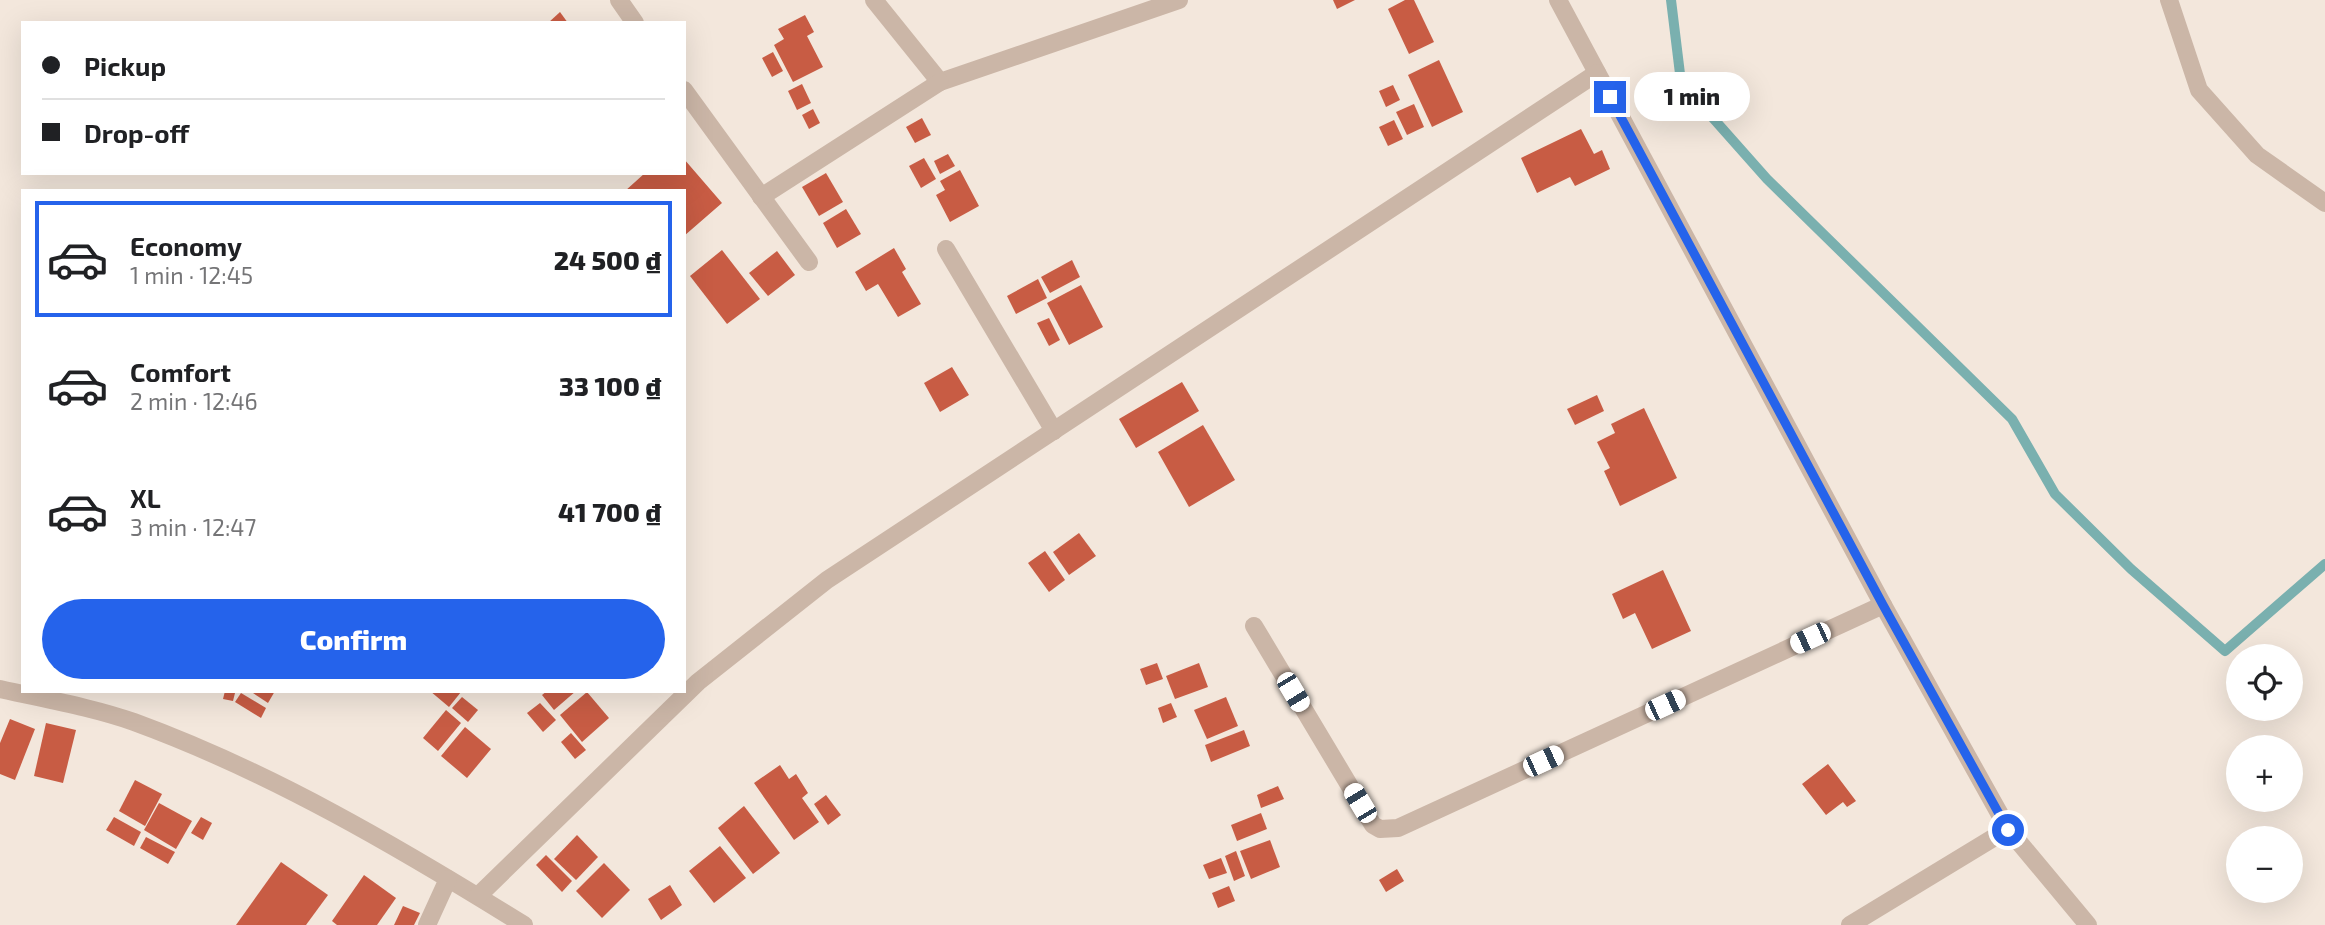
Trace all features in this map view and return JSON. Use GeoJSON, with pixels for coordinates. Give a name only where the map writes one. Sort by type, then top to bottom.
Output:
{"type":"FeatureCollection","features":[{"type":"Feature","properties":{"kind":"street"},"geometry":{"type":"LineString","coordinates":[[619,0],[634,21]]}},
{"type":"Feature","properties":{"kind":"street"},"geometry":{"type":"LineString","coordinates":[[874,0],[940,82]]}},
{"type":"Feature","properties":{"kind":"street"},"geometry":{"type":"LineString","coordinates":[[761,197],[940,82],[1179,0]]}},
{"type":"Feature","properties":{"kind":"street"},"geometry":{"type":"LineString","coordinates":[[1558,0],[1883,605],[2008,830],[2088,925]]}},
{"type":"Feature","properties":{"kind":"street"},"geometry":{"type":"LineString","coordinates":[[2169,0],[2199,90],[2258,155],[2325,203]]}},
{"type":"Feature","properties":{"kind":"street"},"geometry":{"type":"LineString","coordinates":[[478,896],[698,682],[827,580],[1597,73]]}},
{"type":"Feature","properties":{"kind":"street"},"geometry":{"type":"LineString","coordinates":[[686,93],[809,262]]}},
{"type":"Feature","properties":{"kind":"street"},"geometry":{"type":"LineString","coordinates":[[946,249],[1054,431]]}},
{"type":"Feature","properties":{"kind":"street"},"geometry":{"type":"LineString","coordinates":[[1254,626],[1373,825],[1387,830],[1398,828],[1883,605]]}},
{"type":"Feature","properties":{"kind":"street"},"geometry":{"type":"LineString","coordinates":[[36,693],[131,721],[220,756],[300,796],[478,896],[524,925]]}},
{"type":"Feature","properties":{"kind":"street"},"geometry":{"type":"LineString","coordinates":[[1850,925],[2008,830]]}},
{"type":"Feature","properties":{"kind":"street"},"geometry":{"type":"LineString","coordinates":[[427,925],[448,879]]}},
{"type":"Feature","properties":{"kind":"building"},"geometry":{"type":"Polygon","coordinates":[[[1333,0],[1355,0],[1337,9],[1333,0]]]}},
{"type":"Feature","properties":{"kind":"building"},"geometry":{"type":"Polygon","coordinates":[[[1405,0],[1414,0],[1434,42],[1409,54],[1388,9],[1405,0]]]}},
{"type":"Feature","properties":{"kind":"building"},"geometry":{"type":"Polygon","coordinates":[[[560,12],[567,21],[550,21],[560,12]]]}},
{"type":"Feature","properties":{"kind":"building"},"geometry":{"type":"Polygon","coordinates":[[[805,15],[814,32],[807,36],[823,67],[793,82],[774,45],[784,39],[778,29],[805,15]]]}},
{"type":"Feature","properties":{"kind":"building"},"geometry":{"type":"Polygon","coordinates":[[[773,52],[783,71],[772,77],[762,58],[773,52]]]}},
{"type":"Feature","properties":{"kind":"building"},"geometry":{"type":"Polygon","coordinates":[[[1439,60],[1463,112],[1432,127],[1408,75],[1439,60]]]}},
{"type":"Feature","properties":{"kind":"building"},"geometry":{"type":"Polygon","coordinates":[[[802,84],[811,103],[797,110],[788,91],[802,84]]]}},
{"type":"Feature","properties":{"kind":"building"},"geometry":{"type":"Polygon","coordinates":[[[1393,85],[1400,100],[1386,107],[1379,91],[1393,85]]]}},
{"type":"Feature","properties":{"kind":"building"},"geometry":{"type":"Polygon","coordinates":[[[1414,104],[1424,127],[1407,135],[1396,112],[1414,104]]]}},
{"type":"Feature","properties":{"kind":"building"},"geometry":{"type":"Polygon","coordinates":[[[813,109],[820,123],[809,129],[802,115],[813,109]]]}},
{"type":"Feature","properties":{"kind":"building"},"geometry":{"type":"Polygon","coordinates":[[[922,118],[931,135],[915,143],[906,127],[922,118]]]}},
{"type":"Feature","properties":{"kind":"building"},"geometry":{"type":"Polygon","coordinates":[[[1394,120],[1403,139],[1388,146],[1379,127],[1394,120]]]}},
{"type":"Feature","properties":{"kind":"building"},"geometry":{"type":"Polygon","coordinates":[[[1581,129],[1594,154],[1602,150],[1610,169],[1575,186],[1570,177],[1537,193],[1521,158],[1581,129]]]}},
{"type":"Feature","properties":{"kind":"building"},"geometry":{"type":"Polygon","coordinates":[[[948,154],[955,166],[940,174],[934,161],[948,154]]]}},
{"type":"Feature","properties":{"kind":"building"},"geometry":{"type":"Polygon","coordinates":[[[924,158],[936,179],[921,188],[909,166],[924,158]]]}},
{"type":"Feature","properties":{"kind":"building"},"geometry":{"type":"Polygon","coordinates":[[[686,161],[722,203],[686,234],[686,189],[627,189],[643,175],[686,175],[686,161]]]}},
{"type":"Feature","properties":{"kind":"building"},"geometry":{"type":"Polygon","coordinates":[[[960,170],[979,206],[950,222],[936,195],[945,190],[940,181],[960,170]]]}},
{"type":"Feature","properties":{"kind":"building"},"geometry":{"type":"Polygon","coordinates":[[[826,173],[843,202],[819,216],[802,187],[826,173]]]}},
{"type":"Feature","properties":{"kind":"building"},"geometry":{"type":"Polygon","coordinates":[[[846,209],[861,234],[837,248],[823,223],[846,209]]]}},
{"type":"Feature","properties":{"kind":"building"},"geometry":{"type":"Polygon","coordinates":[[[894,248],[906,269],[902,272],[921,304],[898,317],[878,284],[866,291],[855,272],[894,248]]]}},
{"type":"Feature","properties":{"kind":"building"},"geometry":{"type":"Polygon","coordinates":[[[722,250],[760,299],[727,324],[690,276],[722,250]]]}},
{"type":"Feature","properties":{"kind":"building"},"geometry":{"type":"Polygon","coordinates":[[[777,251],[795,275],[768,296],[749,273],[777,251]]]}},
{"type":"Feature","properties":{"kind":"building"},"geometry":{"type":"Polygon","coordinates":[[[1072,260],[1080,277],[1050,293],[1041,277],[1072,260]]]}},
{"type":"Feature","properties":{"kind":"building"},"geometry":{"type":"Polygon","coordinates":[[[1038,279],[1047,298],[1016,314],[1007,296],[1038,279]]]}},
{"type":"Feature","properties":{"kind":"building"},"geometry":{"type":"Polygon","coordinates":[[[1081,285],[1103,327],[1069,345],[1047,303],[1081,285]]]}},
{"type":"Feature","properties":{"kind":"building"},"geometry":{"type":"Polygon","coordinates":[[[1049,318],[1060,340],[1049,346],[1037,323],[1049,318]]]}},
{"type":"Feature","properties":{"kind":"building"},"geometry":{"type":"Polygon","coordinates":[[[952,367],[969,395],[940,412],[924,383],[952,367]]]}},
{"type":"Feature","properties":{"kind":"building"},"geometry":{"type":"Polygon","coordinates":[[[1182,382],[1199,411],[1136,448],[1119,419],[1182,382]]]}},
{"type":"Feature","properties":{"kind":"building"},"geometry":{"type":"Polygon","coordinates":[[[1597,395],[1604,411],[1575,425],[1567,409],[1597,395]]]}},
{"type":"Feature","properties":{"kind":"building"},"geometry":{"type":"Polygon","coordinates":[[[1644,408],[1677,478],[1620,506],[1604,471],[1610,468],[1597,442],[1615,433],[1611,424],[1644,408]]]}},
{"type":"Feature","properties":{"kind":"building"},"geometry":{"type":"Polygon","coordinates":[[[1203,425],[1235,480],[1189,507],[1158,452],[1203,425]]]}},
{"type":"Feature","properties":{"kind":"building"},"geometry":{"type":"Polygon","coordinates":[[[1079,533],[1096,556],[1069,575],[1053,552],[1079,533]]]}},
{"type":"Feature","properties":{"kind":"building"},"geometry":{"type":"Polygon","coordinates":[[[1045,551],[1065,580],[1049,592],[1028,563],[1045,551]]]}},
{"type":"Feature","properties":{"kind":"building"},"geometry":{"type":"Polygon","coordinates":[[[1663,570],[1691,631],[1652,649],[1635,613],[1623,619],[1612,594],[1663,570]]]}},
{"type":"Feature","properties":{"kind":"building"},"geometry":{"type":"Polygon","coordinates":[[[1157,663],[1163,679],[1146,685],[1140,669],[1157,663]]]}},
{"type":"Feature","properties":{"kind":"building"},"geometry":{"type":"Polygon","coordinates":[[[1199,663],[1208,687],[1175,699],[1166,676],[1199,663]]]}},
{"type":"Feature","properties":{"kind":"building"},"geometry":{"type":"Polygon","coordinates":[[[224,693],[235,693],[233,701],[223,699],[224,693]]]}},
{"type":"Feature","properties":{"kind":"building"},"geometry":{"type":"Polygon","coordinates":[[[241,693],[266,708],[261,718],[235,702],[241,693]]]}},
{"type":"Feature","properties":{"kind":"building"},"geometry":{"type":"Polygon","coordinates":[[[253,693],[274,693],[268,703],[253,693]]]}},
{"type":"Feature","properties":{"kind":"building"},"geometry":{"type":"Polygon","coordinates":[[[432,693],[460,693],[449,707],[432,693]]]}},
{"type":"Feature","properties":{"kind":"building"},"geometry":{"type":"Polygon","coordinates":[[[544,693],[574,693],[554,710],[542,695],[544,693]]]}},
{"type":"Feature","properties":{"kind":"building"},"geometry":{"type":"Polygon","coordinates":[[[588,693],[609,718],[582,742],[560,715],[588,693]]]}},
{"type":"Feature","properties":{"kind":"building"},"geometry":{"type":"Polygon","coordinates":[[[462,697],[478,710],[468,722],[452,708],[462,697]]]}},
{"type":"Feature","properties":{"kind":"building"},"geometry":{"type":"Polygon","coordinates":[[[1226,697],[1238,726],[1207,739],[1194,710],[1226,697]]]}},
{"type":"Feature","properties":{"kind":"building"},"geometry":{"type":"Polygon","coordinates":[[[540,703],[556,720],[543,732],[527,713],[540,703]]]}},
{"type":"Feature","properties":{"kind":"building"},"geometry":{"type":"Polygon","coordinates":[[[1171,703],[1177,717],[1163,723],[1158,708],[1171,703]]]}},
{"type":"Feature","properties":{"kind":"building"},"geometry":{"type":"Polygon","coordinates":[[[446,710],[461,723],[438,751],[423,738],[446,710]]]}},
{"type":"Feature","properties":{"kind":"building"},"geometry":{"type":"Polygon","coordinates":[[[10,719],[35,729],[15,780],[0,774],[0,743],[10,719]]]}},
{"type":"Feature","properties":{"kind":"building"},"geometry":{"type":"Polygon","coordinates":[[[46,723],[76,730],[63,783],[34,776],[46,723]]]}},
{"type":"Feature","properties":{"kind":"building"},"geometry":{"type":"Polygon","coordinates":[[[465,727],[491,749],[467,778],[441,756],[465,727]]]}},
{"type":"Feature","properties":{"kind":"building"},"geometry":{"type":"Polygon","coordinates":[[[1244,730],[1250,746],[1211,762],[1205,745],[1244,730]]]}},
{"type":"Feature","properties":{"kind":"building"},"geometry":{"type":"Polygon","coordinates":[[[571,733],[586,750],[575,759],[561,742],[571,733]]]}},
{"type":"Feature","properties":{"kind":"building"},"geometry":{"type":"Polygon","coordinates":[[[1828,764],[1856,801],[1847,807],[1843,802],[1826,815],[1802,784],[1828,764]]]}},
{"type":"Feature","properties":{"kind":"building"},"geometry":{"type":"Polygon","coordinates":[[[780,765],[789,779],[796,774],[808,793],[802,798],[819,822],[794,840],[754,783],[780,765]]]}},
{"type":"Feature","properties":{"kind":"building"},"geometry":{"type":"Polygon","coordinates":[[[135,780],[162,794],[145,826],[119,811],[135,780]]]}},
{"type":"Feature","properties":{"kind":"building"},"geometry":{"type":"Polygon","coordinates":[[[1278,786],[1284,799],[1261,808],[1257,795],[1278,786]]]}},
{"type":"Feature","properties":{"kind":"building"},"geometry":{"type":"Polygon","coordinates":[[[826,795],[841,815],[828,825],[814,804],[826,795]]]}},
{"type":"Feature","properties":{"kind":"building"},"geometry":{"type":"Polygon","coordinates":[[[159,803],[192,821],[176,849],[144,830],[159,803]]]}},
{"type":"Feature","properties":{"kind":"building"},"geometry":{"type":"Polygon","coordinates":[[[744,806],[780,853],[753,874],[718,828],[744,806]]]}},
{"type":"Feature","properties":{"kind":"building"},"geometry":{"type":"Polygon","coordinates":[[[1261,813],[1267,829],[1237,841],[1231,825],[1261,813]]]}},
{"type":"Feature","properties":{"kind":"building"},"geometry":{"type":"Polygon","coordinates":[[[114,817],[141,832],[134,846],[106,830],[114,817]]]}},
{"type":"Feature","properties":{"kind":"building"},"geometry":{"type":"Polygon","coordinates":[[[201,817],[212,823],[203,840],[191,833],[201,817]]]}},
{"type":"Feature","properties":{"kind":"building"},"geometry":{"type":"Polygon","coordinates":[[[577,835],[598,857],[576,880],[554,859],[577,835]]]}},
{"type":"Feature","properties":{"kind":"building"},"geometry":{"type":"Polygon","coordinates":[[[146,837],[175,852],[168,864],[140,848],[146,837]]]}},
{"type":"Feature","properties":{"kind":"building"},"geometry":{"type":"Polygon","coordinates":[[[1270,840],[1280,867],[1251,879],[1240,851],[1270,840]]]}},
{"type":"Feature","properties":{"kind":"building"},"geometry":{"type":"Polygon","coordinates":[[[720,846],[746,878],[714,903],[689,871],[720,846]]]}},
{"type":"Feature","properties":{"kind":"building"},"geometry":{"type":"Polygon","coordinates":[[[1236,851],[1245,876],[1234,881],[1225,856],[1236,851]]]}},
{"type":"Feature","properties":{"kind":"building"},"geometry":{"type":"Polygon","coordinates":[[[546,855],[572,881],[562,892],[536,865],[546,855]]]}},
{"type":"Feature","properties":{"kind":"building"},"geometry":{"type":"Polygon","coordinates":[[[1221,858],[1227,873],[1209,879],[1203,865],[1221,858]]]}},
{"type":"Feature","properties":{"kind":"building"},"geometry":{"type":"Polygon","coordinates":[[[281,862],[328,895],[306,925],[236,925],[281,862]]]}},
{"type":"Feature","properties":{"kind":"building"},"geometry":{"type":"Polygon","coordinates":[[[604,863],[630,890],[602,918],[576,891],[604,863]]]}},
{"type":"Feature","properties":{"kind":"building"},"geometry":{"type":"Polygon","coordinates":[[[1397,869],[1404,881],[1386,892],[1379,880],[1397,869]]]}},
{"type":"Feature","properties":{"kind":"building"},"geometry":{"type":"Polygon","coordinates":[[[364,875],[396,898],[377,925],[337,925],[332,921],[364,875]]]}},
{"type":"Feature","properties":{"kind":"building"},"geometry":{"type":"Polygon","coordinates":[[[670,885],[682,905],[661,920],[648,899],[670,885]]]}},
{"type":"Feature","properties":{"kind":"building"},"geometry":{"type":"Polygon","coordinates":[[[1229,886],[1235,901],[1218,908],[1212,893],[1229,886]]]}},
{"type":"Feature","properties":{"kind":"building"},"geometry":{"type":"Polygon","coordinates":[[[403,906],[420,913],[414,925],[394,925],[403,906]]]}},
{"type":"Feature","properties":{"kind":"waterway"},"geometry":{"type":"LineString","coordinates":[[1671,0],[1681,82],[1767,179],[2012,419],[2055,494],[2131,569],[2225,651],[2325,564]]}},
{"type":"Feature","properties":{"kind":"route"},"geometry":{"type":"LineString","coordinates":[[1610,97],[1883,605],[2008,830]]}}]}
